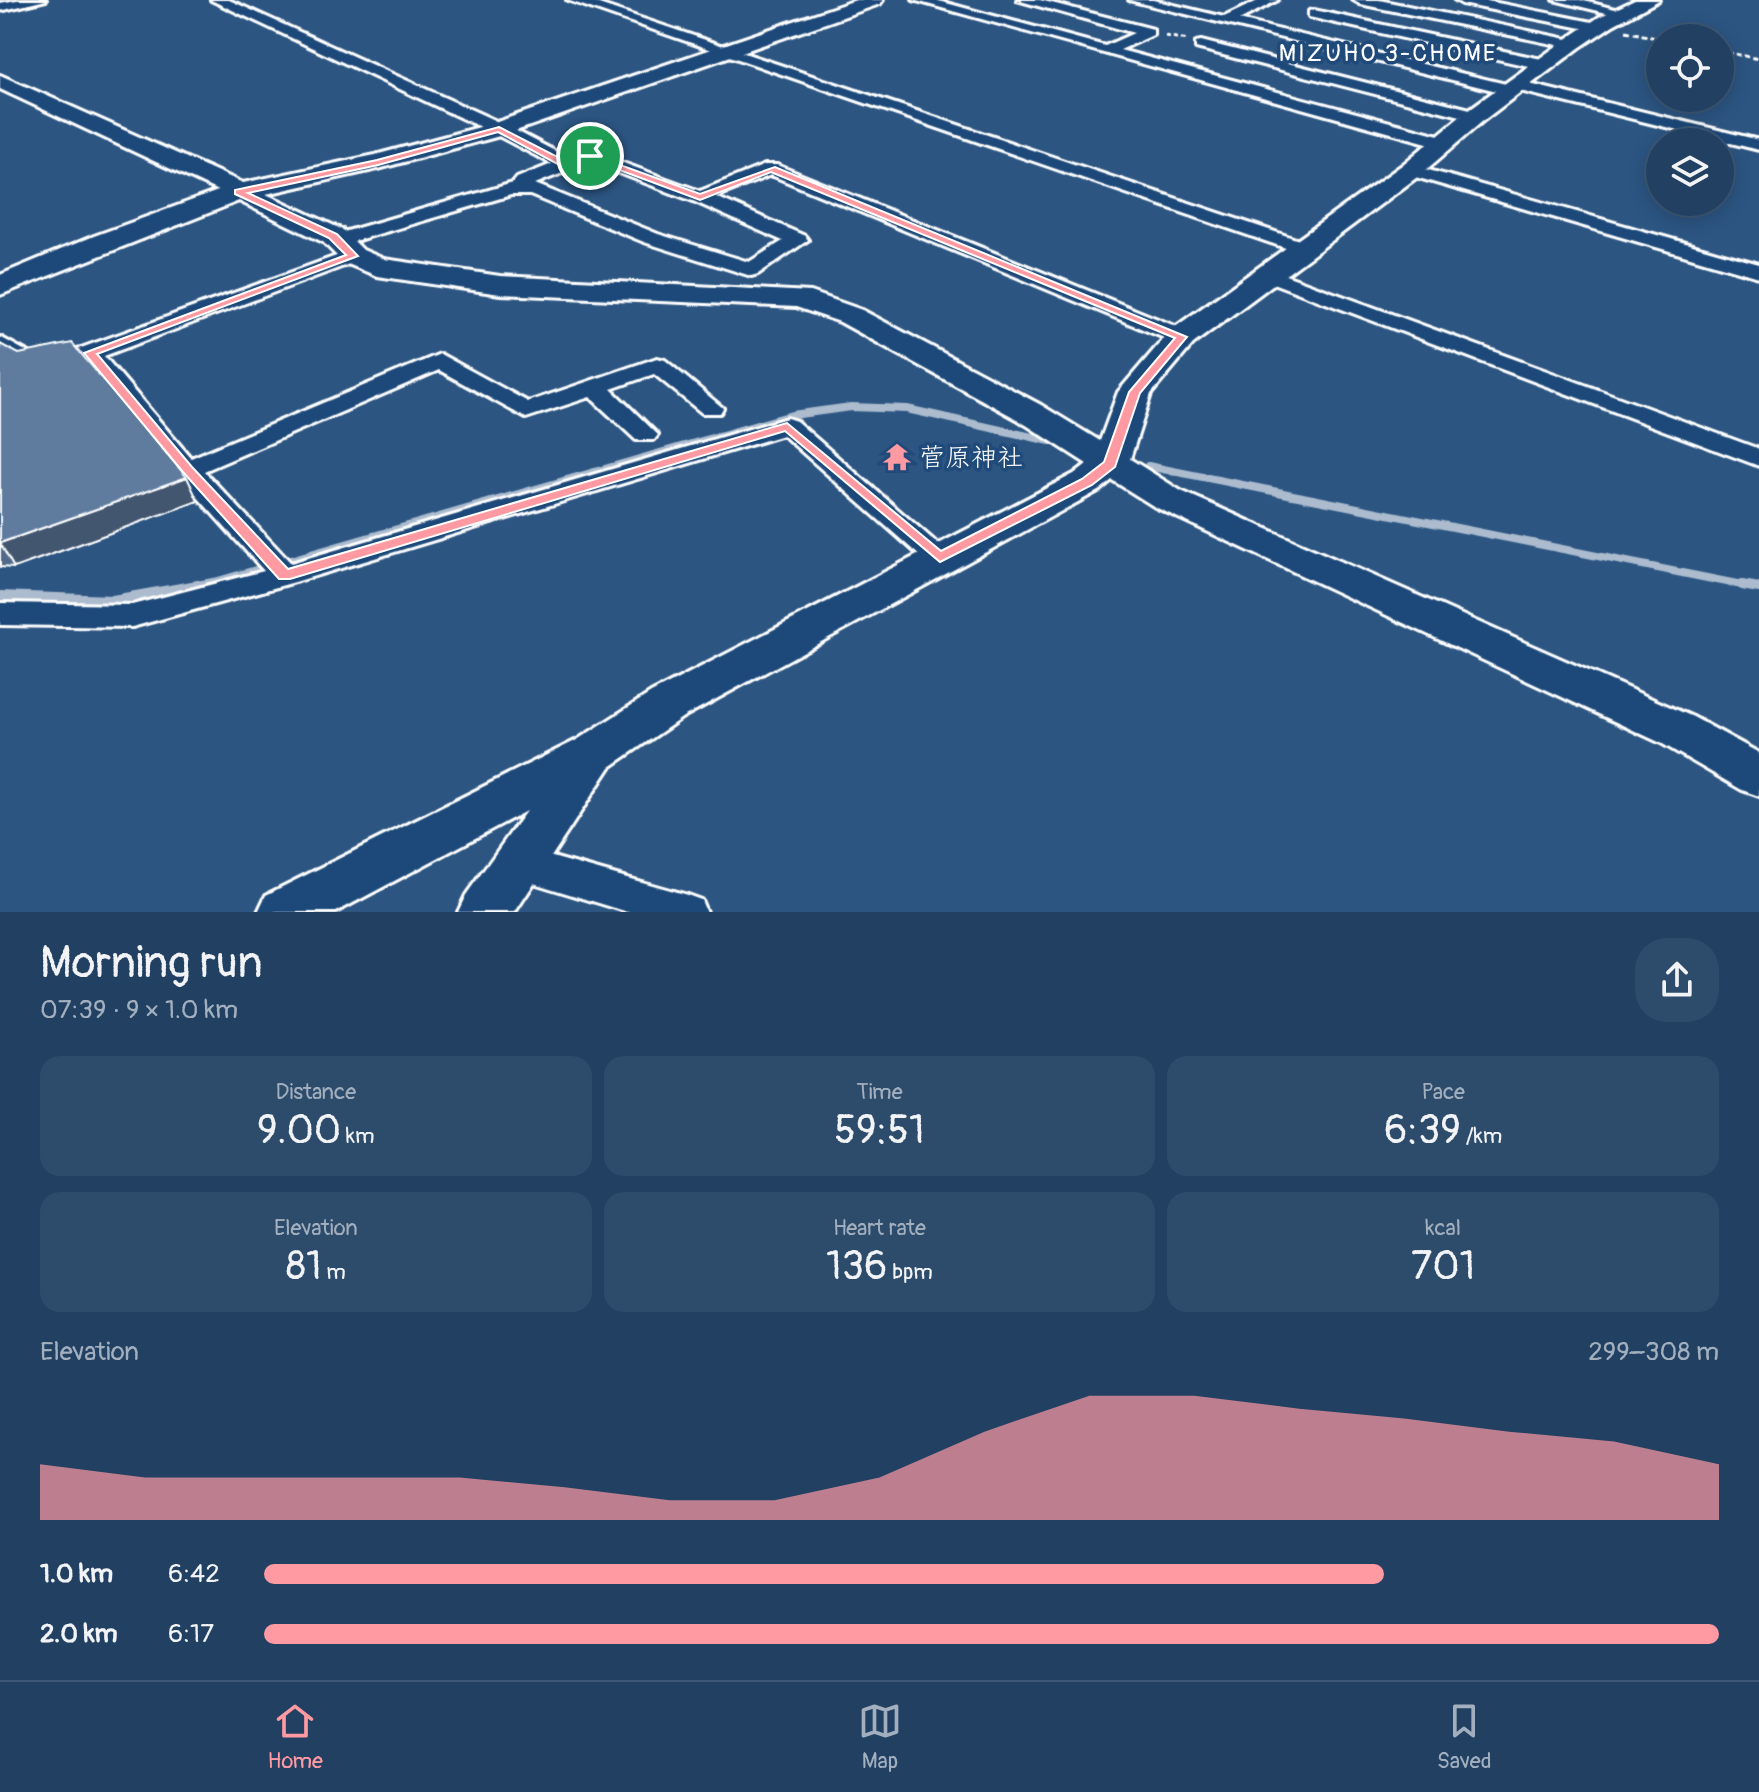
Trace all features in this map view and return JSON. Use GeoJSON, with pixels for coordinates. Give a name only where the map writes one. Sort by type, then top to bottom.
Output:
{"type":"FeatureCollection","features":[{"type":"Feature","properties":{"kind":"street"},"geometry":{"type":"LineString","coordinates":[[0,7],[39,0]]}},
{"type":"Feature","properties":{"kind":"street"},"geometry":{"type":"LineString","coordinates":[[218,0],[499,129],[567,165]]}},
{"type":"Feature","properties":{"kind":"street"},"geometry":{"type":"LineString","coordinates":[[574,0],[1304,248]]}},
{"type":"Feature","properties":{"kind":"street"},"geometry":{"type":"LineString","coordinates":[[0,286],[104,242],[239,192],[378,162],[499,129],[874,0]]}},
{"type":"Feature","properties":{"kind":"street"},"geometry":{"type":"LineString","coordinates":[[920,0],[1444,142]]}},
{"type":"Feature","properties":{"kind":"street"},"geometry":{"type":"LineString","coordinates":[[1024,0],[1165,36]]}},
{"type":"Feature","properties":{"kind":"street"},"geometry":{"type":"LineString","coordinates":[[1136,0],[1166,3],[1277,33],[1759,145]]}},
{"type":"Feature","properties":{"kind":"street"},"geometry":{"type":"LineString","coordinates":[[1227,21],[1271,0]]}},
{"type":"Feature","properties":{"kind":"street"},"geometry":{"type":"LineString","coordinates":[[1360,0],[1572,44]]}},
{"type":"Feature","properties":{"kind":"street"},"geometry":{"type":"LineString","coordinates":[[1462,0],[1597,27]]}},
{"type":"Feature","properties":{"kind":"street"},"geometry":{"type":"LineString","coordinates":[[1561,0],[1623,13]]}},
{"type":"Feature","properties":{"kind":"street"},"geometry":{"type":"LineString","coordinates":[[285,912],[594,753],[667,705],[1087,482],[1110,464],[1135,392],[1182,337],[1411,170],[1476,115],[1572,44],[1597,27],[1650,0]]}},
{"type":"Feature","properties":{"kind":"street"},"geometry":{"type":"LineString","coordinates":[[1277,33],[1334,5]]}},
{"type":"Feature","properties":{"kind":"street"},"geometry":{"type":"LineString","coordinates":[[1314,14],[1546,65]]}},
{"type":"Feature","properties":{"kind":"street"},"geometry":{"type":"LineString","coordinates":[[1105,51],[1148,32]]}},
{"type":"Feature","properties":{"kind":"street"},"geometry":{"type":"LineString","coordinates":[[1201,45],[1476,115]]}},
{"type":"Feature","properties":{"kind":"street"},"geometry":{"type":"LineString","coordinates":[[1196,76],[1237,54]]}},
{"type":"Feature","properties":{"kind":"street"},"geometry":{"type":"LineString","coordinates":[[0,81],[239,192],[377,267],[500,285],[800,298],[851,316],[1029,412],[1168,499],[1664,724],[1759,776]]}},
{"type":"Feature","properties":{"kind":"street"},"geometry":{"type":"LineString","coordinates":[[3,350],[37,367],[89,353],[345,248],[510,189],[520,189],[533,189],[651,238],[751,270],[798,240],[700,197],[590,156],[523,182],[520,189]]}},
{"type":"Feature","properties":{"kind":"street"},"geometry":{"type":"LineString","coordinates":[[700,197],[771,169],[1182,337]]}},
{"type":"Feature","properties":{"kind":"street"},"geometry":{"type":"LineString","coordinates":[[1411,170],[1759,271]]}},
{"type":"Feature","properties":{"kind":"street"},"geometry":{"type":"LineString","coordinates":[[1269,275],[1759,458]]}},
{"type":"Feature","properties":{"kind":"street"},"geometry":{"type":"LineString","coordinates":[[89,353],[187,469],[279,569]]}},
{"type":"Feature","properties":{"kind":"street"},"geometry":{"type":"LineString","coordinates":[[187,469],[440,361],[526,411],[657,365],[711,408]]}},
{"type":"Feature","properties":{"kind":"street"},"geometry":{"type":"LineString","coordinates":[[595,388],[645,435]]}},
{"type":"Feature","properties":{"kind":"street"},"geometry":{"type":"LineString","coordinates":[[0,614],[132,616],[279,569],[787,426],[940,558]]}},
{"type":"Feature","properties":{"kind":"street"},"geometry":{"type":"LineString","coordinates":[[485,912],[594,753]]}},
{"type":"Feature","properties":{"kind":"street"},"geometry":{"type":"LineString","coordinates":[[517,863],[687,912]]}},
{"type":"Feature","properties":{"kind":"path"},"geometry":{"type":"LineString","coordinates":[[1734,54],[1759,59]]}},
{"type":"Feature","properties":{"kind":"building"},"geometry":{"type":"Polygon","coordinates":[[[72,343],[187,477],[0,543],[0,344],[19,354],[72,343]]]}},
{"type":"Feature","properties":{"kind":"waterway"},"geometry":{"type":"LineString","coordinates":[[190,586],[218,581],[792,415],[851,407],[907,409],[1050,441]]}},
{"type":"Feature","properties":{"kind":"waterway"},"geometry":{"type":"LineString","coordinates":[[1148,466],[1742,585]]}},
{"type":"Feature","properties":{"kind":"waterway"},"geometry":{"type":"LineString","coordinates":[[190,586],[198,585]]}},
{"type":"Feature","properties":{"kind":"waterway"},"geometry":{"type":"LineString","coordinates":[[1742,585],[1759,588]]}},
{"type":"Feature","properties":{"kind":"waterway"},"geometry":{"type":"LineString","coordinates":[[1742,585],[1752,587]]}},
{"type":"Feature","properties":{"kind":"waterway"},"geometry":{"type":"LineString","coordinates":[[0,596],[113,600],[190,586]]}},
{"type":"Feature","properties":{"kind":"place","name":"菅原神社"},"geometry":{"type":"Point","coordinates":[897,457]}},
{"type":"Feature","properties":{"kind":"district","name":"MIZUHO 3-CHOME"},"geometry":{"type":"Point","coordinates":[1388,53]}},
{"type":"Feature","properties":{"kind":"route"},"geometry":{"type":"LineString","coordinates":[[499,129],[567,165],[590,156],[700,197],[771,169],[1182,337],[1135,392],[1110,464],[1087,482],[940,558],[787,426],[285,575],[187,469],[89,353],[353,256],[333,236],[239,192],[378,162],[499,129]]}}]}
